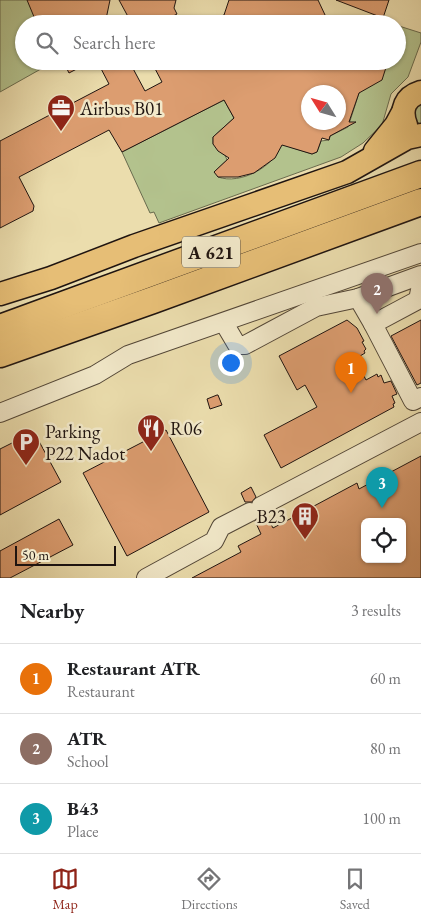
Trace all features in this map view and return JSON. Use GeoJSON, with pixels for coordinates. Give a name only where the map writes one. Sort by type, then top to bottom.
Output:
{"type":"FeatureCollection","features":[{"type":"Feature","properties":{"kind":"highway","name":"A 621"},"geometry":{"type":"LineString","coordinates":[[0,328],[421,174]]}},
{"type":"Feature","properties":{"kind":"highway","name":"A 621"},"geometry":{"type":"LineString","coordinates":[[0,354],[421,202]]}},
{"type":"Feature","properties":{"kind":"main road"},"geometry":{"type":"LineString","coordinates":[[415,95],[406,125],[421,135]]}},
{"type":"Feature","properties":{"kind":"main road"},"geometry":{"type":"LineString","coordinates":[[366,161],[396,125],[415,95]]}},
{"type":"Feature","properties":{"kind":"main road"},"geometry":{"type":"LineString","coordinates":[[0,294],[51,278],[134,246],[347,172],[407,138],[421,135]]}},
{"type":"Feature","properties":{"kind":"street"},"geometry":{"type":"LineString","coordinates":[[0,413],[95,375],[128,355],[421,253]]}},
{"type":"Feature","properties":{"kind":"street"},"geometry":{"type":"LineString","coordinates":[[224,323],[237,345],[245,344],[308,310],[358,298],[421,275]]}},
{"type":"Feature","properties":{"kind":"street"},"geometry":{"type":"LineString","coordinates":[[372,324],[418,300],[421,285]]}},
{"type":"Feature","properties":{"kind":"street"},"geometry":{"type":"LineString","coordinates":[[358,298],[413,401],[421,397]]}},
{"type":"Feature","properties":{"kind":"street"},"geometry":{"type":"LineString","coordinates":[[146,578],[214,541],[220,526],[421,422]]}},
{"type":"Feature","properties":{"kind":"green space"},"geometry":{"type":"Polygon","coordinates":[[[0,0],[31,0],[38,15],[15,15],[15,70],[39,70],[0,92],[0,0]]]}},
{"type":"Feature","properties":{"kind":"green space"},"geometry":{"type":"Polygon","coordinates":[[[406,28],[421,33],[421,42],[408,77],[391,94],[382,125],[363,143],[341,157],[159,223],[154,212],[150,213],[122,152],[224,100],[234,118],[213,137],[213,144],[225,155],[227,160],[216,170],[218,177],[227,179],[246,176],[264,167],[272,160],[281,144],[312,154],[317,152],[321,141],[329,140],[330,136],[346,130],[359,93],[380,70],[406,70],[406,28]]]}},
{"type":"Feature","properties":{"kind":"green space"},"geometry":{"type":"Polygon","coordinates":[[[421,102],[421,125],[414,119],[414,109],[421,102]]]}},
{"type":"Feature","properties":{"kind":"building"},"geometry":{"type":"Polygon","coordinates":[[[27,0],[110,0],[107,15],[33,15],[27,0]]]}},
{"type":"Feature","properties":{"kind":"building"},"geometry":{"type":"Polygon","coordinates":[[[119,0],[176,0],[174,8],[177,14],[175,15],[127,15],[119,0]]]}},
{"type":"Feature","properties":{"kind":"building"},"geometry":{"type":"Polygon","coordinates":[[[229,0],[318,0],[325,15],[224,15],[229,0]]]}},
{"type":"Feature","properties":{"kind":"building"},"geometry":{"type":"Polygon","coordinates":[[[336,0],[389,0],[384,15],[375,15],[336,0]]]}},
{"type":"Feature","properties":{"kind":"building"},"geometry":{"type":"Polygon","coordinates":[[[102,70],[134,70],[145,91],[162,82],[156,70],[385,70],[382,80],[359,93],[349,122],[356,122],[346,127],[346,85],[301,85],[301,130],[341,130],[330,136],[329,140],[322,138],[317,152],[312,154],[282,145],[275,158],[254,173],[238,177],[218,177],[214,172],[229,158],[218,151],[213,144],[213,137],[234,118],[224,100],[122,152],[109,130],[19,177],[34,206],[33,211],[0,228],[0,141],[109,84],[102,70]]]}},
{"type":"Feature","properties":{"kind":"building"},"geometry":{"type":"Polygon","coordinates":[[[347,320],[357,328],[364,341],[362,342],[366,349],[365,353],[355,359],[366,380],[377,374],[378,377],[381,375],[384,383],[391,381],[397,394],[392,396],[395,403],[393,404],[394,407],[281,468],[264,435],[317,407],[305,385],[297,390],[279,356],[347,320]]]}},
{"type":"Feature","properties":{"kind":"building"},"geometry":{"type":"Polygon","coordinates":[[[421,320],[421,383],[417,385],[391,336],[421,320]]]}},
{"type":"Feature","properties":{"kind":"building"},"geometry":{"type":"Polygon","coordinates":[[[218,395],[222,405],[210,409],[207,399],[218,395]]]}},
{"type":"Feature","properties":{"kind":"building","name":"R06"},"geometry":{"type":"Polygon","coordinates":[[[166,430],[209,512],[127,556],[83,473],[166,430]]]}},
{"type":"Feature","properties":{"kind":"building","name":"Parking P22 Nadot"},"geometry":{"type":"Polygon","coordinates":[[[34,432],[61,482],[0,515],[0,449],[34,432]]]}},
{"type":"Feature","properties":{"kind":"building","name":"B23"},"geometry":{"type":"Polygon","coordinates":[[[421,456],[421,578],[192,578],[241,552],[238,546],[261,534],[255,521],[259,516],[266,515],[273,528],[357,483],[359,489],[421,456]]]}},
{"type":"Feature","properties":{"kind":"building"},"geometry":{"type":"Polygon","coordinates":[[[251,487],[256,497],[252,502],[245,502],[241,493],[251,487]]]}},
{"type":"Feature","properties":{"kind":"building"},"geometry":{"type":"Polygon","coordinates":[[[59,519],[73,545],[10,578],[0,578],[0,551],[59,519]]]}},
{"type":"Feature","properties":{"kind":"place","name":"Airbus B01"},"geometry":{"type":"Point","coordinates":[61,132]}},
{"type":"Feature","properties":{"kind":"place","name":"ATR"},"geometry":{"type":"Point","coordinates":[377,314]}},
{"type":"Feature","properties":{"kind":"place","name":"Restaurant ATR"},"geometry":{"type":"Point","coordinates":[351,393]}},
{"type":"Feature","properties":{"kind":"place","name":"R06"},"geometry":{"type":"Point","coordinates":[151,452]}},
{"type":"Feature","properties":{"kind":"place","name":"Parking P22 Nadot"},"geometry":{"type":"Point","coordinates":[26,466]}},
{"type":"Feature","properties":{"kind":"place","name":"B43"},"geometry":{"type":"Point","coordinates":[382,508]}},
{"type":"Feature","properties":{"kind":"place","name":"B23"},"geometry":{"type":"Point","coordinates":[305,540]}}]}
